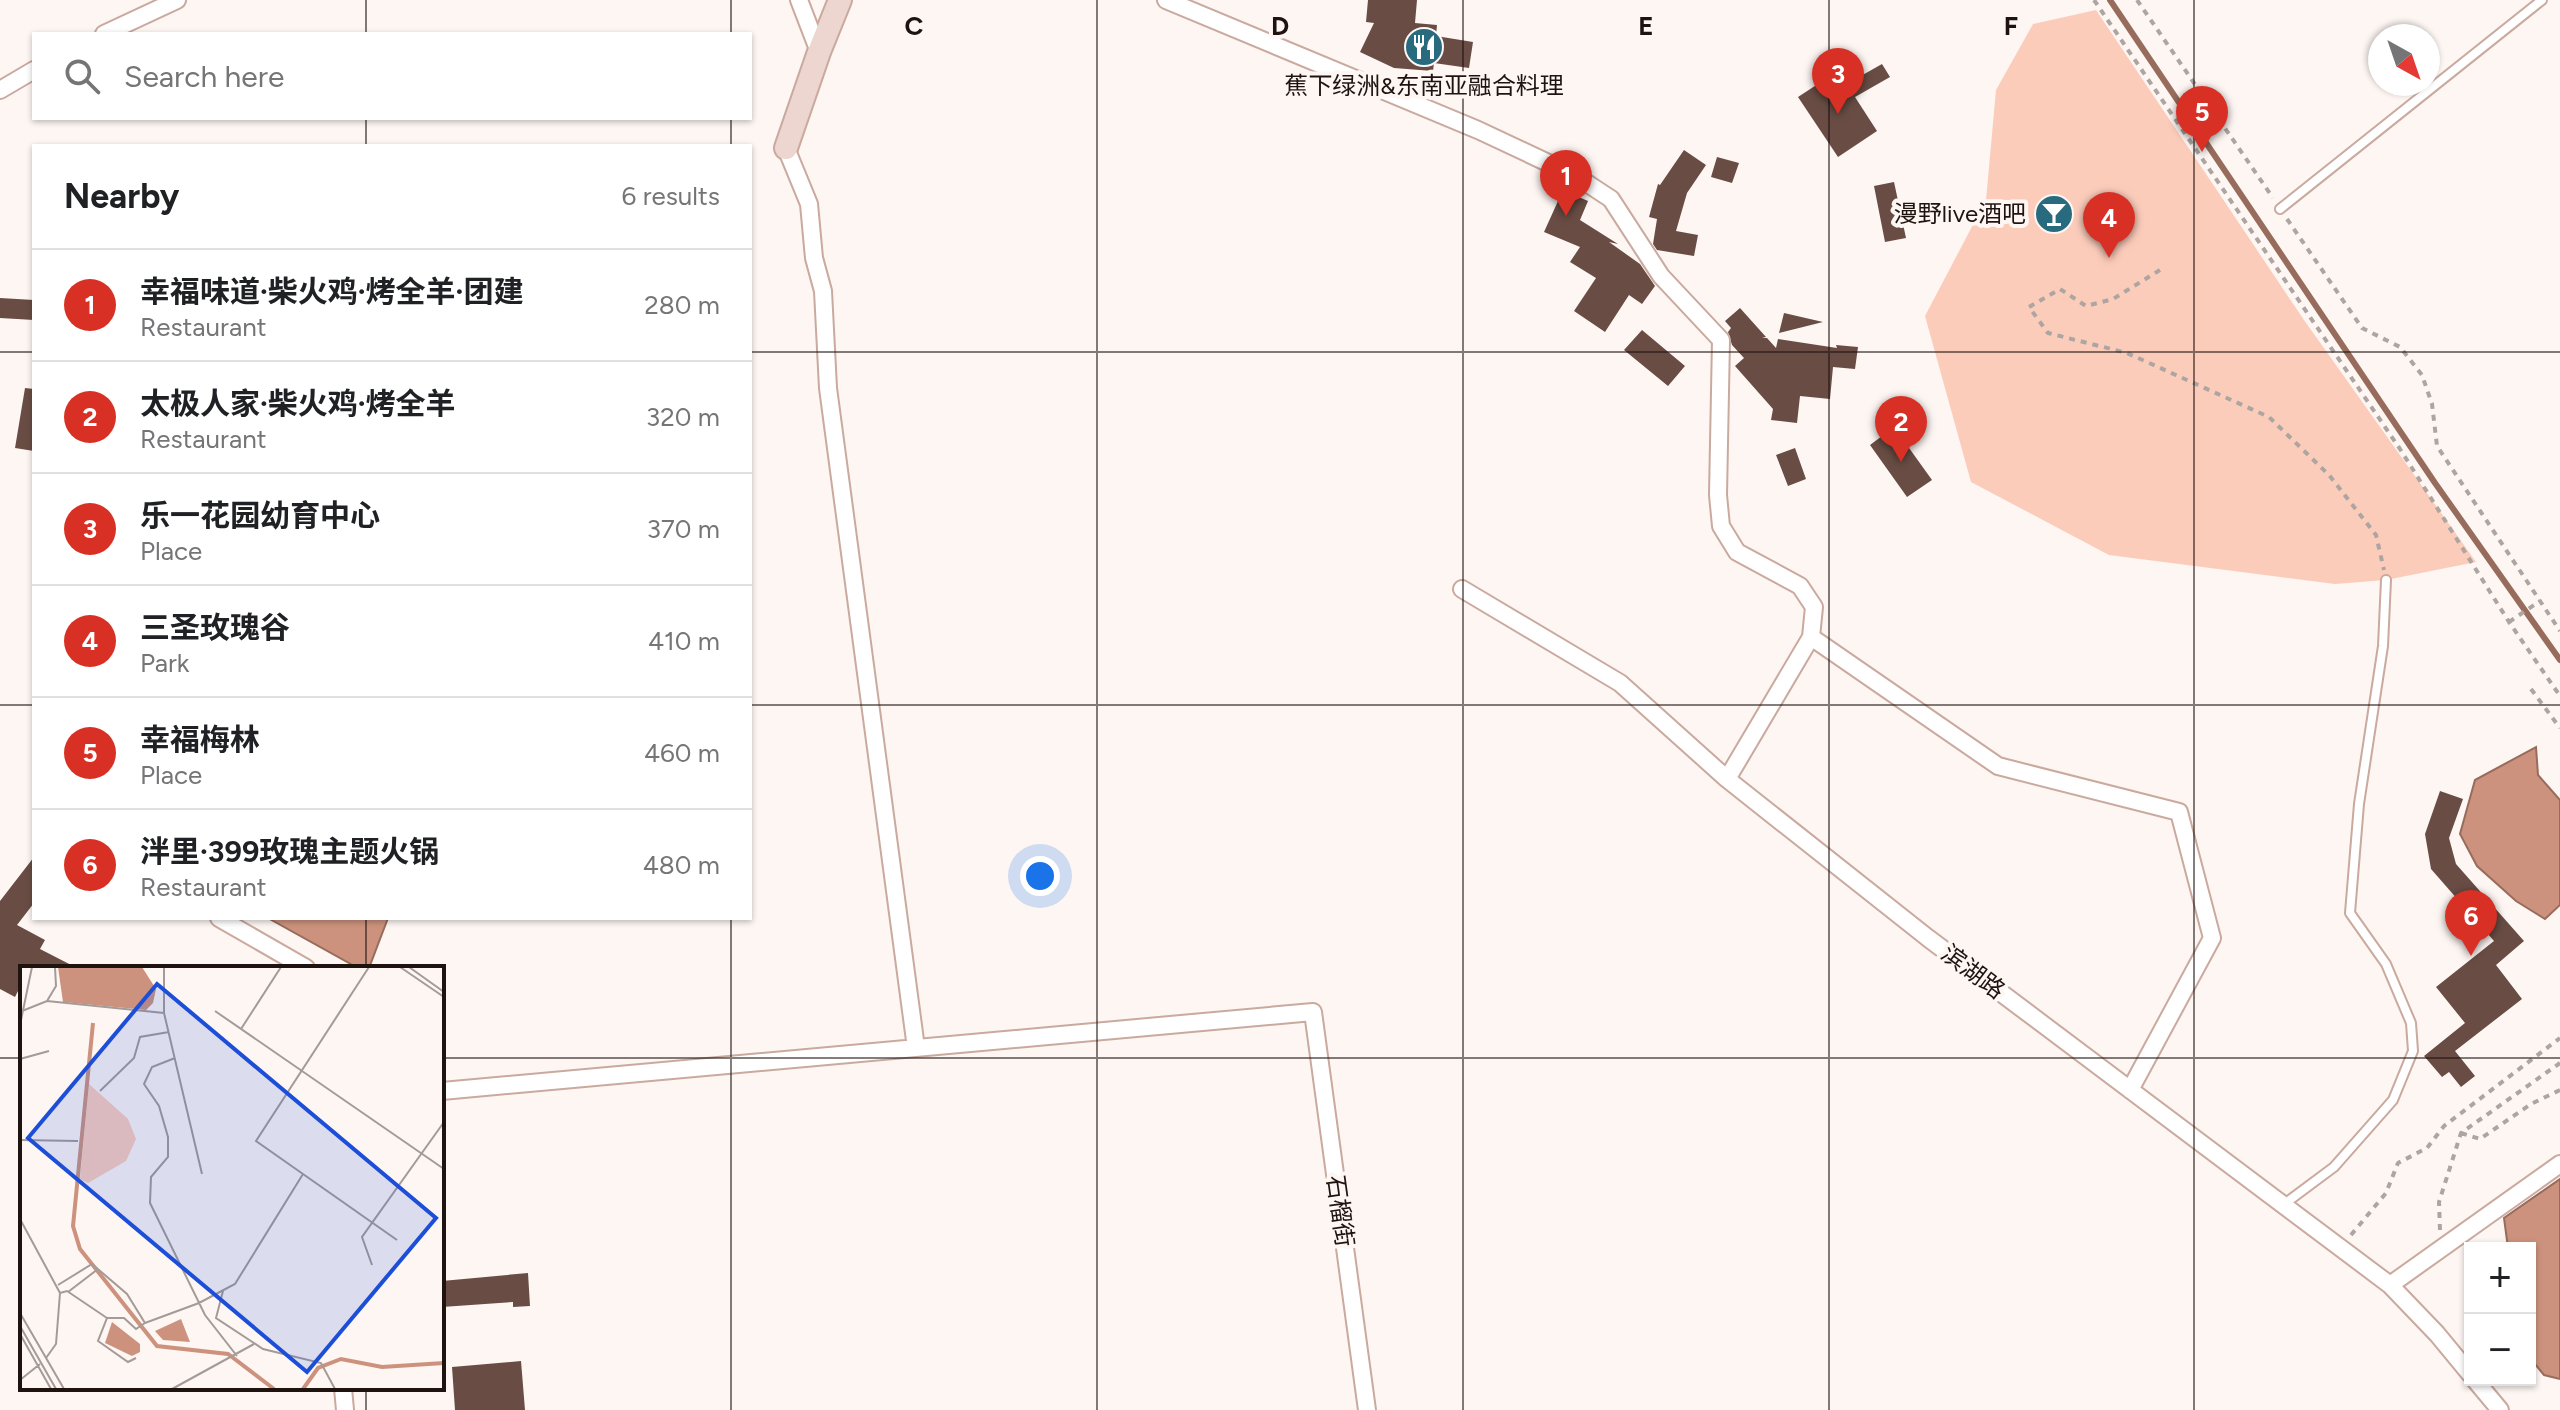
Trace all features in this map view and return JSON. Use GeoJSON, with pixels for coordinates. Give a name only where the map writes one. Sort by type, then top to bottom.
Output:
{"type":"FeatureCollection","features":[{"type":"Feature","properties":{"kind":"street"},"geometry":{"type":"LineString","coordinates":[[108,32],[177,0]]}},
{"type":"Feature","properties":{"kind":"street"},"geometry":{"type":"LineString","coordinates":[[799,0],[819,52]]}},
{"type":"Feature","properties":{"kind":"street"},"geometry":{"type":"LineString","coordinates":[[444,1091],[916,1048],[828,388],[823,291],[814,258],[809,204],[786,148],[840,0]]}},
{"type":"Feature","properties":{"kind":"street"},"geometry":{"type":"LineString","coordinates":[[1166,0],[1478,130],[1576,176],[1611,199],[1661,276],[1721,340],[1718,495],[1721,526],[1737,552],[1800,586],[1814,607],[1811,637],[1727,779]]}},
{"type":"Feature","properties":{"kind":"street"},"geometry":{"type":"LineString","coordinates":[[0,90],[32,71]]}},
{"type":"Feature","properties":{"kind":"street","name":"滨湖路"},"geometry":{"type":"LineString","coordinates":[[1462,589],[1620,683],[1727,779],[1928,938],[2390,1285],[2464,1367]]}},
{"type":"Feature","properties":{"kind":"street"},"geometry":{"type":"LineString","coordinates":[[1811,637],[1998,766],[2179,812],[2212,938],[2130,1090]]}},
{"type":"Feature","properties":{"kind":"street"},"geometry":{"type":"LineString","coordinates":[[222,920],[303,966]]}},
{"type":"Feature","properties":{"kind":"street","name":"石榴街"},"geometry":{"type":"LineString","coordinates":[[916,1048],[1313,1012],[1367,1410]]}},
{"type":"Feature","properties":{"kind":"street"},"geometry":{"type":"LineString","coordinates":[[2390,1285],[2560,1164]]}},
{"type":"Feature","properties":{"kind":"street"},"geometry":{"type":"LineString","coordinates":[[2480,1386],[2500,1410]]}},
{"type":"Feature","properties":{"kind":"street"},"geometry":{"type":"LineString","coordinates":[[343,1390],[345,1410]]}},
{"type":"Feature","properties":{"kind":"lane"},"geometry":{"type":"LineString","coordinates":[[2280,209],[2542,0]]}},
{"type":"Feature","properties":{"kind":"lane"},"geometry":{"type":"LineString","coordinates":[[2283,1206],[2334,1167],[2393,1100],[2413,1051],[2411,1023],[2386,964],[2350,913],[2359,804],[2383,646],[2386,580]]}},
{"type":"Feature","properties":{"kind":"path"},"geometry":{"type":"LineString","coordinates":[[2094,0],[2400,449],[2509,622],[2560,696]]}},
{"type":"Feature","properties":{"kind":"path"},"geometry":{"type":"LineString","coordinates":[[2137,0],[2362,328],[2400,347],[2422,375],[2432,404],[2437,446],[2560,631]]}},
{"type":"Feature","properties":{"kind":"path"},"geometry":{"type":"LineString","coordinates":[[2160,270],[2113,299],[2086,306],[2060,289],[2029,307],[2048,333],[2127,353],[2269,417],[2329,475],[2376,535],[2386,580]]}},
{"type":"Feature","properties":{"kind":"path"},"geometry":{"type":"LineString","coordinates":[[2509,622],[2540,601]]}},
{"type":"Feature","properties":{"kind":"path"},"geometry":{"type":"LineString","coordinates":[[2531,689],[2560,728]]}},
{"type":"Feature","properties":{"kind":"path"},"geometry":{"type":"LineString","coordinates":[[2341,1246],[2386,1193],[2398,1163],[2427,1148],[2444,1126],[2560,1038]]}},
{"type":"Feature","properties":{"kind":"path"},"geometry":{"type":"LineString","coordinates":[[2441,1247],[2439,1202],[2461,1133],[2560,1063]]}},
{"type":"Feature","properties":{"kind":"path"},"geometry":{"type":"LineString","coordinates":[[2461,1133],[2480,1139],[2531,1104],[2560,1090]]}},
{"type":"Feature","properties":{"kind":"shaded area"},"geometry":{"type":"Polygon","coordinates":[[[2096,10],[2304,320],[2476,562],[2386,580],[2335,584],[2109,555],[1971,482],[1925,316],[1986,200],[1996,90],[2033,24],[2096,10]]]}},
{"type":"Feature","properties":{"kind":"shaded area"},"geometry":{"type":"Polygon","coordinates":[[[2536,747],[2538,775],[2560,800],[2560,905],[2545,919],[2516,901],[2477,866],[2460,834],[2475,780],[2536,747]]]}},
{"type":"Feature","properties":{"kind":"shaded area"},"geometry":{"type":"Polygon","coordinates":[[[272,920],[387,920],[370,966],[354,966],[272,920]]]}},
{"type":"Feature","properties":{"kind":"shaded area"},"geometry":{"type":"Polygon","coordinates":[[[2560,1179],[2560,1379],[2544,1375],[2536,1365],[2536,1242],[2507,1242],[2504,1218],[2560,1179]]]}},
{"type":"Feature","properties":{"kind":"building"},"geometry":{"type":"Polygon","coordinates":[[[1368,0],[1417,0],[1415,23],[1437,25],[1436,36],[1473,42],[1469,68],[1434,63],[1433,71],[1394,68],[1360,52],[1374,23],[1366,22],[1368,0]]]}},
{"type":"Feature","properties":{"kind":"building"},"geometry":{"type":"Polygon","coordinates":[[[1850,63],[1859,77],[1882,64],[1890,77],[1855,97],[1877,131],[1838,157],[1798,97],[1850,63]]]}},
{"type":"Feature","properties":{"kind":"building"},"geometry":{"type":"Polygon","coordinates":[[[1684,150],[1706,165],[1687,193],[1676,231],[1698,235],[1694,256],[1657,250],[1653,244],[1657,219],[1649,217],[1658,184],[1684,150]]]}},
{"type":"Feature","properties":{"kind":"building"},"geometry":{"type":"Polygon","coordinates":[[[1717,157],[1739,163],[1732,183],[1711,177],[1717,157]]]}},
{"type":"Feature","properties":{"kind":"building"},"geometry":{"type":"Polygon","coordinates":[[[1894,182],[1906,238],[1885,242],[1874,186],[1894,182]]]}},
{"type":"Feature","properties":{"kind":"building"},"geometry":{"type":"Polygon","coordinates":[[[1563,190],[1588,201],[1580,220],[1618,244],[1609,242],[1640,264],[1655,286],[1642,304],[1629,295],[1605,332],[1574,311],[1596,278],[1570,262],[1580,247],[1544,232],[1563,190]]]}},
{"type":"Feature","properties":{"kind":"building","name":"漫野live酒吧"},"geometry":{"type":"Polygon","coordinates":[[[2059,203],[2064,221],[2049,225],[2045,207],[2059,203]]]}},
{"type":"Feature","properties":{"kind":"building"},"geometry":{"type":"Polygon","coordinates":[[[0,298],[32,300],[32,320],[0,318],[0,298]]]}},
{"type":"Feature","properties":{"kind":"building"},"geometry":{"type":"Polygon","coordinates":[[[1740,308],[1766,337],[1762,338],[1767,338],[1776,348],[1778,339],[1837,348],[1836,345],[1858,347],[1855,369],[1833,367],[1830,399],[1800,396],[1797,423],[1771,420],[1773,409],[1735,366],[1744,358],[1732,345],[1728,332],[1731,328],[1725,321],[1740,308]]]}},
{"type":"Feature","properties":{"kind":"building"},"geometry":{"type":"Polygon","coordinates":[[[1784,313],[1823,322],[1779,333],[1784,313]]]}},
{"type":"Feature","properties":{"kind":"building"},"geometry":{"type":"Polygon","coordinates":[[[1642,330],[1685,366],[1668,386],[1624,350],[1642,330]]]}},
{"type":"Feature","properties":{"kind":"building"},"geometry":{"type":"Polygon","coordinates":[[[25,388],[32,389],[32,451],[15,448],[25,388]]]}},
{"type":"Feature","properties":{"kind":"building"},"geometry":{"type":"Polygon","coordinates":[[[1894,427],[1932,480],[1907,497],[1870,445],[1894,427]]]}},
{"type":"Feature","properties":{"kind":"building"},"geometry":{"type":"Polygon","coordinates":[[[1795,448],[1806,479],[1788,486],[1776,455],[1795,448]]]}},
{"type":"Feature","properties":{"kind":"building"},"geometry":{"type":"Polygon","coordinates":[[[2440,791],[2463,799],[2449,838],[2456,864],[2524,941],[2496,965],[2522,999],[2455,1051],[2475,1076],[2461,1087],[2449,1072],[2442,1077],[2424,1056],[2465,1023],[2436,987],[2494,941],[2431,869],[2425,834],[2440,791]]]}},
{"type":"Feature","properties":{"kind":"building"},"geometry":{"type":"Polygon","coordinates":[[[32,860],[32,906],[17,925],[45,940],[40,949],[73,966],[20,966],[20,987],[15,997],[0,989],[0,901],[32,860]]]}},
{"type":"Feature","properties":{"kind":"building"},"geometry":{"type":"Polygon","coordinates":[[[528,1273],[530,1306],[513,1307],[513,1302],[444,1307],[444,1281],[528,1273]]]}},
{"type":"Feature","properties":{"kind":"building"},"geometry":{"type":"Polygon","coordinates":[[[521,1361],[525,1410],[455,1410],[452,1367],[521,1361]]]}},
{"type":"Feature","properties":{"kind":"waterway"},"geometry":{"type":"LineString","coordinates":[[2110,0],[2435,483],[2560,660]]}},
{"type":"Feature","properties":{"kind":"place","name":"蕉下绿洲&东南亚融合料理"},"geometry":{"type":"Point","coordinates":[1424,47]}},
{"type":"Feature","properties":{"kind":"place","name":"乐一花园幼育中心"},"geometry":{"type":"Point","coordinates":[1838,114]}},
{"type":"Feature","properties":{"kind":"place","name":"幸福梅林"},"geometry":{"type":"Point","coordinates":[2202,152]}},
{"type":"Feature","properties":{"kind":"place","name":"漫野live酒吧"},"geometry":{"type":"Point","coordinates":[2054,214]}},
{"type":"Feature","properties":{"kind":"place","name":"幸福味道·柴火鸡·烤全羊·团建"},"geometry":{"type":"Point","coordinates":[1566,216]}},
{"type":"Feature","properties":{"kind":"place","name":"三圣玫瑰谷"},"geometry":{"type":"Point","coordinates":[2109,258]}},
{"type":"Feature","properties":{"kind":"place","name":"太极人家·柴火鸡·烤全羊"},"geometry":{"type":"Point","coordinates":[1901,462]}},
{"type":"Feature","properties":{"kind":"place","name":"泮里·399玫瑰主题火锅"},"geometry":{"type":"Point","coordinates":[2471,956]}}]}
